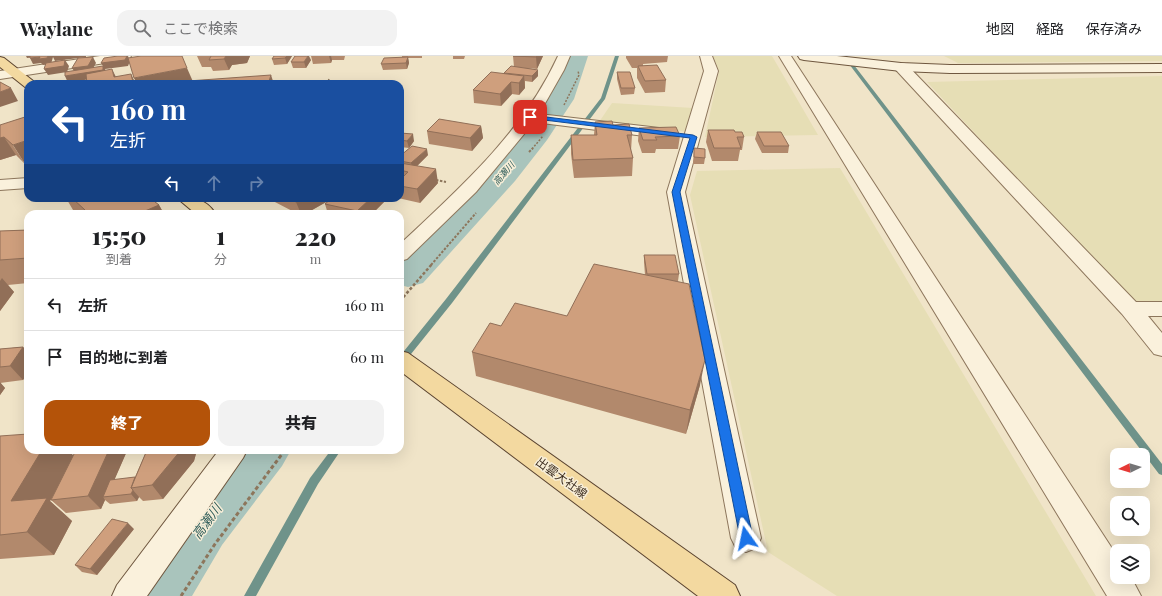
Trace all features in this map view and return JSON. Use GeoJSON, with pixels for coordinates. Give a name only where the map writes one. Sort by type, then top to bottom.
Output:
{"type":"FeatureCollection","features":[{"type":"Feature","properties":{"kind":"main road"},"geometry":{"type":"LineString","coordinates":[[0,61],[25,80]]}},
{"type":"Feature","properties":{"kind":"main road"},"geometry":{"type":"LineString","coordinates":[[191,202],[202,210]]}},
{"type":"Feature","properties":{"kind":"main road","name":"出雲大社線"},"geometry":{"type":"LineString","coordinates":[[408,364],[724,596]]}},
{"type":"Feature","properties":{"kind":"street"},"geometry":{"type":"LineString","coordinates":[[0,75],[125,56]]}},
{"type":"Feature","properties":{"kind":"street"},"geometry":{"type":"LineString","coordinates":[[404,251],[470,188],[530,117],[558,70],[564,56]]}},
{"type":"Feature","properties":{"kind":"street"},"geometry":{"type":"LineString","coordinates":[[706,56],[711,71],[676,192],[746,538]]}},
{"type":"Feature","properties":{"kind":"street"},"geometry":{"type":"LineString","coordinates":[[786,56],[1126,596]]}},
{"type":"Feature","properties":{"kind":"street"},"geometry":{"type":"LineString","coordinates":[[804,56],[910,63],[950,70],[1162,68]]}},
{"type":"Feature","properties":{"kind":"street"},"geometry":{"type":"LineString","coordinates":[[910,63],[1130,309],[1162,348]]}},
{"type":"Feature","properties":{"kind":"street"},"geometry":{"type":"LineString","coordinates":[[530,117],[693,137]]}},
{"type":"Feature","properties":{"kind":"street"},"geometry":{"type":"LineString","coordinates":[[0,180],[24,178]]}},
{"type":"Feature","properties":{"kind":"street"},"geometry":{"type":"LineString","coordinates":[[0,185],[24,183]]}},
{"type":"Feature","properties":{"kind":"street"},"geometry":{"type":"LineString","coordinates":[[1130,309],[1162,309]]}},
{"type":"Feature","properties":{"kind":"street"},"geometry":{"type":"LineString","coordinates":[[128,596],[231,454]]}},
{"type":"Feature","properties":{"kind":"path"},"geometry":{"type":"LineString","coordinates":[[431,179],[470,188]]}},
{"type":"Feature","properties":{"kind":"path"},"geometry":{"type":"LineString","coordinates":[[181,596],[215,544],[282,454]]}},
{"type":"Feature","properties":{"kind":"shaded area"},"geometry":{"type":"Polygon","coordinates":[[[713,56],[772,56],[818,135],[705,137],[719,71],[713,56]]]}},
{"type":"Feature","properties":{"kind":"shaded area"},"geometry":{"type":"Polygon","coordinates":[[[944,56],[1162,56],[1162,61],[958,63],[944,56]]]}},
{"type":"Feature","properties":{"kind":"shaded area"},"geometry":{"type":"Polygon","coordinates":[[[1162,76],[1162,302],[1133,302],[927,82],[1162,76]]]}},
{"type":"Feature","properties":{"kind":"shaded area"},"geometry":{"type":"Polygon","coordinates":[[[612,103],[693,108],[687,132],[599,122],[612,103]]]}},
{"type":"Feature","properties":{"kind":"shaded area"},"geometry":{"type":"Polygon","coordinates":[[[840,168],[1096,596],[837,596],[768,552],[690,195],[697,171],[840,168]]]}},
{"type":"Feature","properties":{"kind":"building"},"geometry":{"type":"Polygon","coordinates":[[[30,56],[48,56],[47,58],[39,59],[40,57],[30,58],[30,56]]]}},
{"type":"Feature","properties":{"kind":"building"},"geometry":{"type":"Polygon","coordinates":[[[127,56],[125,60],[101,63],[104,58],[127,56]]]}},
{"type":"Feature","properties":{"kind":"building"},"geometry":{"type":"Polygon","coordinates":[[[141,56],[182,56],[187,68],[134,78],[128,58],[141,56]]]}},
{"type":"Feature","properties":{"kind":"building"},"geometry":{"type":"Polygon","coordinates":[[[211,56],[226,56],[224,59],[209,60],[211,56]]]}},
{"type":"Feature","properties":{"kind":"building"},"geometry":{"type":"Polygon","coordinates":[[[274,56],[287,56],[285,58],[272,59],[274,56]]]}},
{"type":"Feature","properties":{"kind":"building"},"geometry":{"type":"Polygon","coordinates":[[[295,56],[308,56],[304,62],[291,62],[295,56]]]}},
{"type":"Feature","properties":{"kind":"building"},"geometry":{"type":"Polygon","coordinates":[[[513,56],[537,56],[536,57],[513,56]]]}},
{"type":"Feature","properties":{"kind":"building"},"geometry":{"type":"Polygon","coordinates":[[[93,57],[88,66],[72,68],[78,58],[93,57]]]}},
{"type":"Feature","properties":{"kind":"building"},"geometry":{"type":"Polygon","coordinates":[[[408,57],[406,63],[381,64],[384,58],[408,57]]]}},
{"type":"Feature","properties":{"kind":"building"},"geometry":{"type":"Polygon","coordinates":[[[65,60],[64,66],[44,69],[46,63],[65,60]]]}},
{"type":"Feature","properties":{"kind":"building"},"geometry":{"type":"Polygon","coordinates":[[[657,65],[666,80],[645,81],[638,66],[657,65]]]}},
{"type":"Feature","properties":{"kind":"building"},"geometry":{"type":"Polygon","coordinates":[[[103,66],[103,70],[65,76],[65,72],[103,66]]]}},
{"type":"Feature","properties":{"kind":"building"},"geometry":{"type":"Polygon","coordinates":[[[511,66],[538,70],[532,76],[504,73],[511,66]]]}},
{"type":"Feature","properties":{"kind":"building"},"geometry":{"type":"Polygon","coordinates":[[[112,69],[114,77],[131,74],[132,80],[87,80],[86,74],[112,69]]]}},
{"type":"Feature","properties":{"kind":"building"},"geometry":{"type":"Polygon","coordinates":[[[491,72],[524,76],[519,83],[511,82],[500,94],[473,90],[491,72]]]}},
{"type":"Feature","properties":{"kind":"building"},"geometry":{"type":"Polygon","coordinates":[[[617,72],[630,72],[635,88],[621,88],[617,72]]]}},
{"type":"Feature","properties":{"kind":"building"},"geometry":{"type":"Polygon","coordinates":[[[271,75],[269,80],[202,80],[271,75]]]}},
{"type":"Feature","properties":{"kind":"building"},"geometry":{"type":"Polygon","coordinates":[[[0,82],[11,88],[0,92],[0,82]]]}},
{"type":"Feature","properties":{"kind":"building"},"geometry":{"type":"Polygon","coordinates":[[[24,117],[24,141],[13,145],[4,137],[0,138],[0,125],[24,117]]]}},
{"type":"Feature","properties":{"kind":"building"},"geometry":{"type":"Polygon","coordinates":[[[439,119],[481,126],[470,138],[427,131],[439,119]]]}},
{"type":"Feature","properties":{"kind":"building"},"geometry":{"type":"Polygon","coordinates":[[[612,121],[613,125],[629,124],[632,135],[627,135],[633,158],[573,160],[571,135],[597,135],[595,122],[612,121]]]}},
{"type":"Feature","properties":{"kind":"building"},"geometry":{"type":"Polygon","coordinates":[[[676,127],[680,136],[655,137],[657,140],[643,140],[639,128],[676,127]]]}},
{"type":"Feature","properties":{"kind":"building"},"geometry":{"type":"Polygon","coordinates":[[[708,130],[734,130],[735,132],[742,132],[744,137],[737,137],[741,148],[714,148],[708,130]]]}},
{"type":"Feature","properties":{"kind":"building"},"geometry":{"type":"Polygon","coordinates":[[[757,132],[781,132],[789,146],[764,146],[757,132]]]}},
{"type":"Feature","properties":{"kind":"building"},"geometry":{"type":"Polygon","coordinates":[[[404,133],[413,134],[407,141],[404,141],[404,133]]]}},
{"type":"Feature","properties":{"kind":"building"},"geometry":{"type":"Polygon","coordinates":[[[412,146],[427,149],[411,163],[404,162],[404,153],[412,146]]]}},
{"type":"Feature","properties":{"kind":"building"},"geometry":{"type":"Polygon","coordinates":[[[694,148],[705,149],[705,158],[694,157],[694,148]]]}},
{"type":"Feature","properties":{"kind":"building"},"geometry":{"type":"Polygon","coordinates":[[[404,164],[436,169],[417,189],[404,187],[404,176],[408,172],[404,171],[404,164]]]}},
{"type":"Feature","properties":{"kind":"building"},"geometry":{"type":"Polygon","coordinates":[[[76,202],[155,202],[159,205],[147,210],[85,210],[76,202]]]}},
{"type":"Feature","properties":{"kind":"building"},"geometry":{"type":"Polygon","coordinates":[[[327,202],[367,202],[358,210],[325,204],[327,202]]]}},
{"type":"Feature","properties":{"kind":"building"},"geometry":{"type":"Polygon","coordinates":[[[24,230],[24,258],[0,260],[0,231],[24,230]]]}},
{"type":"Feature","properties":{"kind":"building"},"geometry":{"type":"Polygon","coordinates":[[[644,255],[675,255],[679,274],[647,274],[644,255]]]}},
{"type":"Feature","properties":{"kind":"building"},"geometry":{"type":"Polygon","coordinates":[[[594,264],[689,284],[705,360],[690,410],[472,352],[490,323],[501,326],[515,303],[567,316],[594,264]]]}},
{"type":"Feature","properties":{"kind":"building"},"geometry":{"type":"Polygon","coordinates":[[[23,347],[10,366],[0,367],[0,349],[23,347]]]}},
{"type":"Feature","properties":{"kind":"building"},"geometry":{"type":"Polygon","coordinates":[[[24,434],[24,454],[40,454],[11,501],[47,498],[27,532],[0,535],[0,436],[24,434]]]}},
{"type":"Feature","properties":{"kind":"building"},"geometry":{"type":"Polygon","coordinates":[[[74,454],[107,454],[88,496],[51,500],[74,454]]]}},
{"type":"Feature","properties":{"kind":"building"},"geometry":{"type":"Polygon","coordinates":[[[145,454],[178,454],[152,485],[131,488],[145,454]]]}},
{"type":"Feature","properties":{"kind":"building"},"geometry":{"type":"Polygon","coordinates":[[[135,477],[131,488],[133,490],[131,494],[103,497],[110,480],[135,477]]]}},
{"type":"Feature","properties":{"kind":"building"},"geometry":{"type":"Polygon","coordinates":[[[112,519],[128,523],[90,569],[75,565],[112,519]]]}},
{"type":"Feature","properties":{"kind":"waterway","name":"高瀬川"},"geometry":{"type":"LineString","coordinates":[[408,274],[503,174],[536,133],[559,99],[575,56]]}},
{"type":"Feature","properties":{"kind":"waterway"},"geometry":{"type":"LineString","coordinates":[[404,357],[449,301],[603,98],[617,56]]}},
{"type":"Feature","properties":{"kind":"waterway"},"geometry":{"type":"LineString","coordinates":[[845,56],[1162,471]]}},
{"type":"Feature","properties":{"kind":"waterway","name":"高瀬川"},"geometry":{"type":"LineString","coordinates":[[155,596],[201,525],[260,454]]}},
{"type":"Feature","properties":{"kind":"waterway"},"geometry":{"type":"LineString","coordinates":[[250,596],[314,481],[333,454]]}},
{"type":"Feature","properties":{"kind":"route"},"geometry":{"type":"LineString","coordinates":[[530,117],[693,137],[676,192],[746,538]]}}]}
